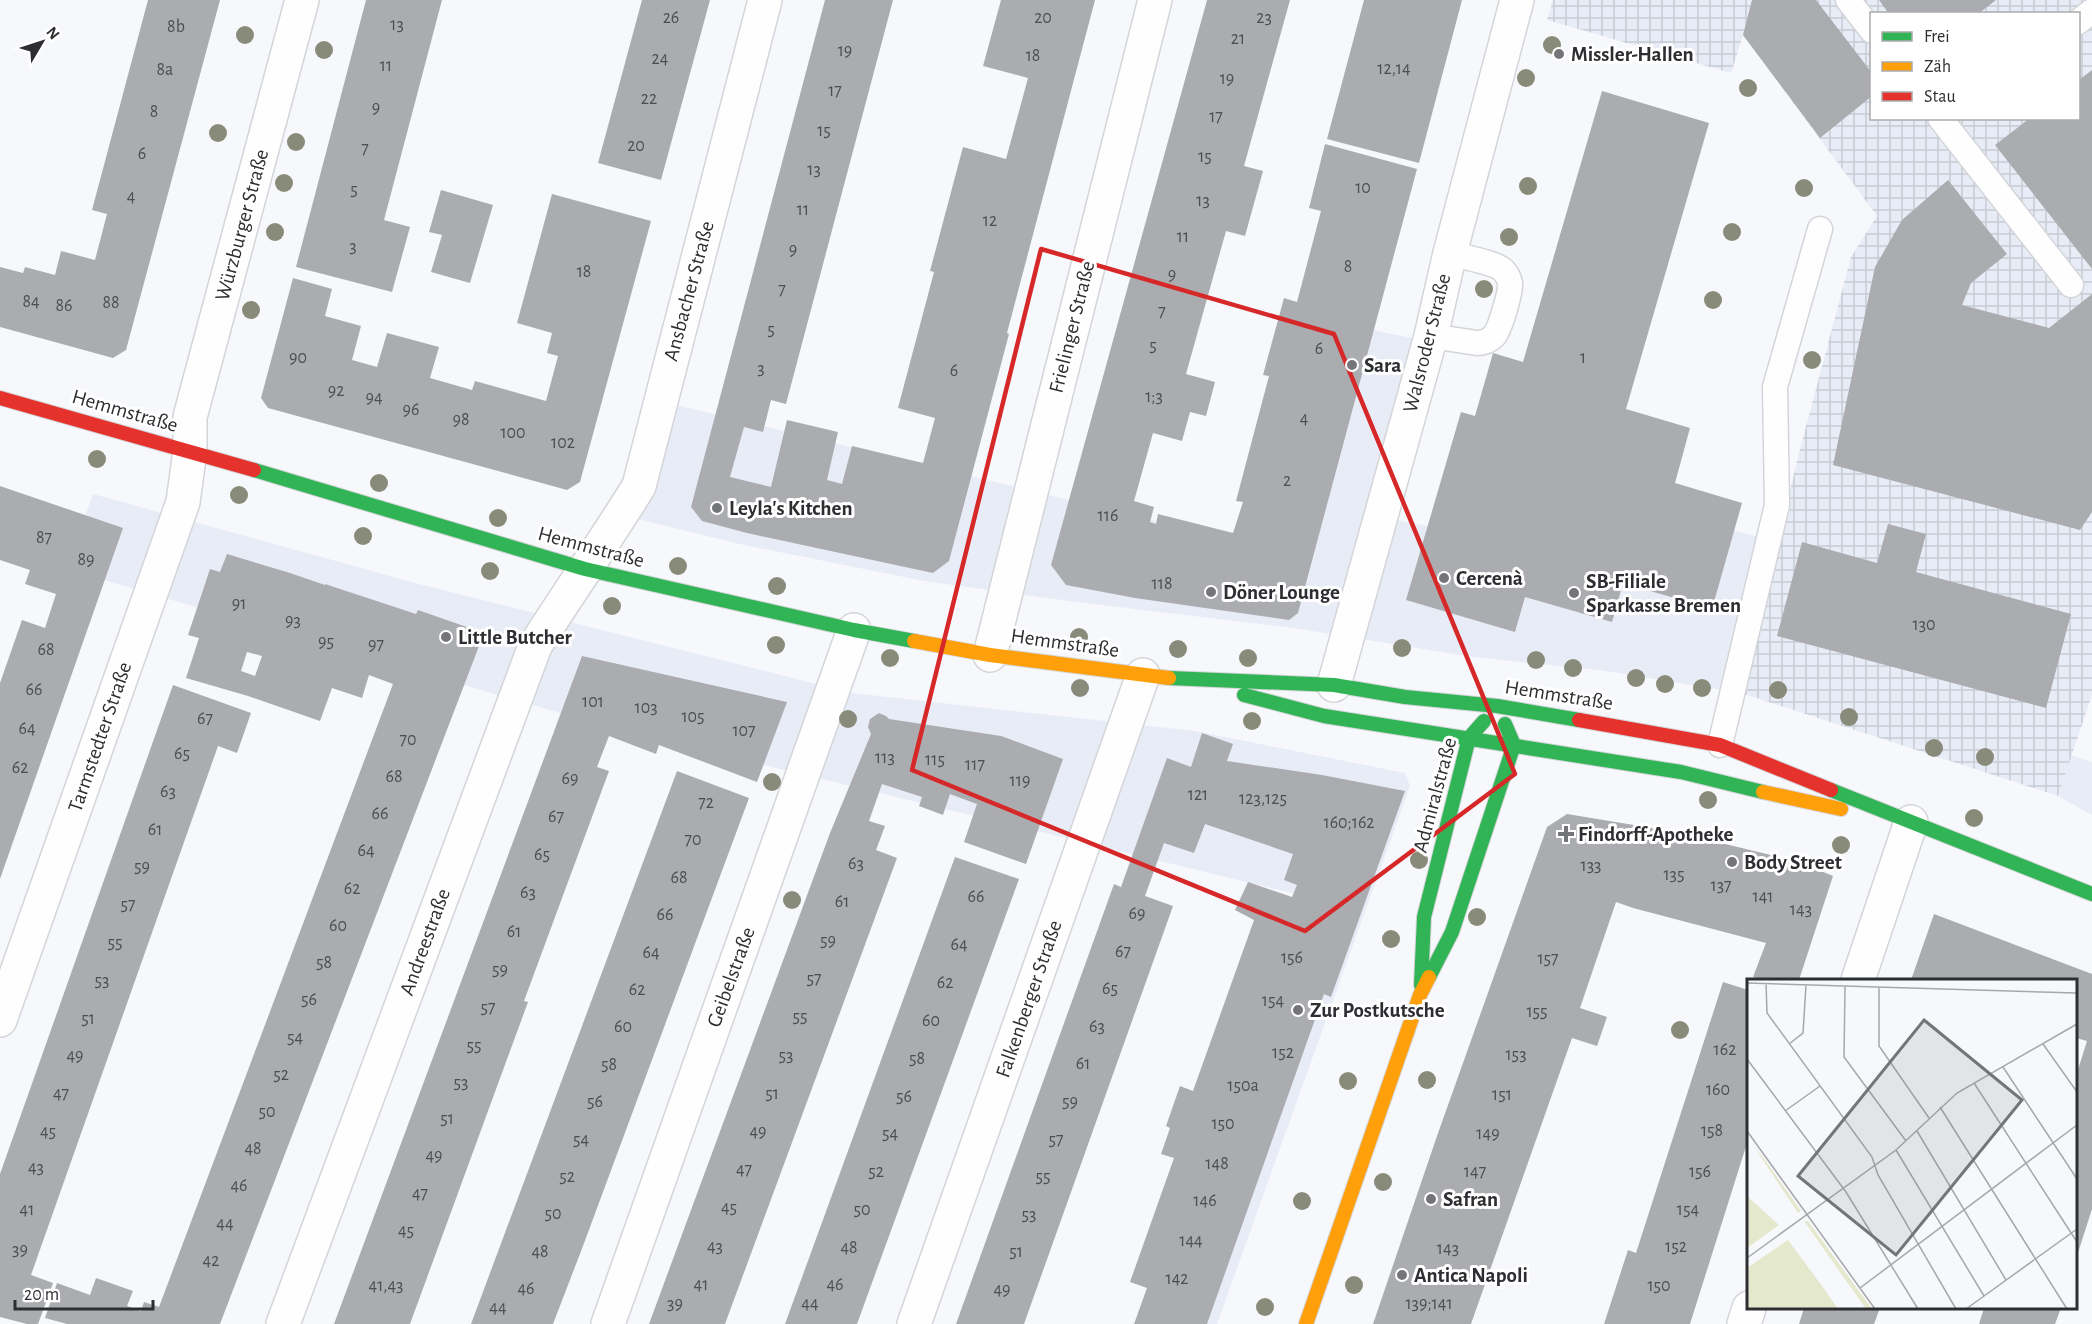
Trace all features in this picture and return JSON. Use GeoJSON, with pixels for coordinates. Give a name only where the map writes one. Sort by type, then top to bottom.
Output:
{"type":"FeatureCollection","features":[{"type":"Feature","properties":{"kind":"street","name":"Würzburger Straße"},"geometry":{"type":"LineString","coordinates":[[189,451],[190,417],[302,0]]}},
{"type":"Feature","properties":{"kind":"street","name":"Ansbacher Straße"},"geometry":{"type":"LineString","coordinates":[[585,569],[608,537],[639,486],[765,0]]}},
{"type":"Feature","properties":{"kind":"street","name":"Frielinger Straße"},"geometry":{"type":"LineString","coordinates":[[990,654],[1155,0]]}},
{"type":"Feature","properties":{"kind":"street","name":"Walsroder Straße"},"geometry":{"type":"LineString","coordinates":[[1334,685],[1431,336],[1450,253],[1517,0]]}},
{"type":"Feature","properties":{"kind":"street","name":"Hemmstraße"},"geometry":{"type":"LineString","coordinates":[[0,398],[189,451],[585,569],[855,630],[990,654],[1185,680],[1334,685],[1405,698],[1497,706],[1720,745],[2092,894]]}},
{"type":"Feature","properties":{"kind":"street","name":"Tarmstedter Straße"},"geometry":{"type":"LineString","coordinates":[[0,1020],[183,502],[189,451]]}},
{"type":"Feature","properties":{"kind":"street","name":"Andreestraße"},"geometry":{"type":"LineString","coordinates":[[283,1324],[535,646],[585,569]]}},
{"type":"Feature","properties":{"kind":"street","name":"Geibelstraße"},"geometry":{"type":"LineString","coordinates":[[608,1324],[855,630]]}},
{"type":"Feature","properties":{"kind":"street","name":"Falkenberger Straße"},"geometry":{"type":"LineString","coordinates":[[914,1324],[1143,675]]}},
{"type":"Feature","properties":{"kind":"street","name":"Hemmstraße"},"geometry":{"type":"LineString","coordinates":[[1185,680],[1324,716],[1681,771],[1796,800],[1911,822]]}},
{"type":"Feature","properties":{"kind":"street","name":"Admiralstraße"},"geometry":{"type":"LineString","coordinates":[[1420,995],[1424,916],[1469,738],[1497,706]]}},
{"type":"Feature","properties":{"kind":"street"},"geometry":{"type":"LineString","coordinates":[[1497,706],[1514,745]]}},
{"type":"Feature","properties":{"kind":"street","name":"Admiralstraße"},"geometry":{"type":"LineString","coordinates":[[1306,1324],[1420,995],[1452,932],[1514,745]]}},
{"type":"Feature","properties":{"kind":"street"},"geometry":{"type":"LineString","coordinates":[[1859,979],[1911,822]]}},
{"type":"Feature","properties":{"kind":"street"},"geometry":{"type":"LineString","coordinates":[[1744,1324],[1749,1309]]}},
{"type":"Feature","properties":{"kind":"lane"},"geometry":{"type":"LineString","coordinates":[[1848,0],[1870,28]]}},
{"type":"Feature","properties":{"kind":"lane"},"geometry":{"type":"LineString","coordinates":[[2080,21],[2092,11]]}},
{"type":"Feature","properties":{"kind":"lane"},"geometry":{"type":"LineString","coordinates":[[1948,121],[2071,285]]}},
{"type":"Feature","properties":{"kind":"lane"},"geometry":{"type":"LineString","coordinates":[[1720,745],[1777,505],[1775,387],[1821,229]]}},
{"type":"Feature","properties":{"kind":"lane"},"geometry":{"type":"LineString","coordinates":[[1431,336],[1484,343],[1498,329],[1509,291],[1508,277],[1499,267],[1450,253]]}},
{"type":"Feature","properties":{"kind":"highlighted area"},"geometry":{"type":"Polygon","coordinates":[[[1041,249],[1334,334],[1515,774],[1305,931],[912,770],[1041,249]]]}},
{"type":"Feature","properties":{"kind":"shaded area"},"geometry":{"type":"Polygon","coordinates":[[[1553,0],[2092,0],[2092,695],[2058,796],[1741,693],[1800,449],[1851,257],[1877,216],[1743,35],[1731,73],[1547,20],[1553,0]]]}},
{"type":"Feature","properties":{"kind":"shaded area"},"geometry":{"type":"Polygon","coordinates":[[[1311,318],[1423,340],[1382,517],[1475,536],[1633,507],[1778,541],[1741,693],[1599,670],[1473,657],[1293,628],[924,581],[744,545],[633,518],[664,402],[1247,543],[1311,318]]]}},
{"type":"Feature","properties":{"kind":"shaded area"},"geometry":{"type":"Polygon","coordinates":[[[93,494],[423,585],[852,693],[1195,731],[1405,773],[1410,786],[1217,1324],[1173,1324],[1312,898],[608,727],[66,569],[93,494]]]}},
{"type":"Feature","properties":{"kind":"shaded area"},"geometry":{"type":"Polygon","coordinates":[[[2071,755],[2092,762],[2092,815],[2058,796],[2071,755]]]}},
{"type":"Feature","properties":{"kind":"building"},"geometry":{"type":"Polygon","coordinates":[[[148,0],[220,0],[126,350],[113,358],[0,327],[0,267],[23,273],[25,267],[55,275],[61,251],[95,260],[107,214],[92,210],[148,0]]]}},
{"type":"Feature","properties":{"kind":"building"},"geometry":{"type":"Polygon","coordinates":[[[366,0],[442,0],[384,220],[410,227],[392,292],[296,267],[366,0]]]}},
{"type":"Feature","properties":{"kind":"building"},"geometry":{"type":"Polygon","coordinates":[[[642,0],[710,0],[661,180],[598,163],[642,0]]]}},
{"type":"Feature","properties":{"kind":"building"},"geometry":{"type":"Polygon","coordinates":[[[825,0],[893,0],[786,404],[771,400],[763,432],[744,427],[730,477],[771,487],[787,420],[838,432],[827,480],[842,484],[852,446],[923,463],[935,418],[898,408],[934,272],[930,271],[963,147],[1006,159],[1028,78],[983,66],[1001,0],[1095,0],[949,561],[933,573],[747,533],[702,521],[691,507],[825,0]]]}},
{"type":"Feature","properties":{"kind":"building"},"geometry":{"type":"Polygon","coordinates":[[[1207,0],[1290,0],[1244,166],[1263,171],[1245,236],[1226,231],[1186,374],[1215,382],[1206,416],[1190,412],[1182,441],[1153,433],[1134,501],[1154,507],[1150,522],[1156,524],[1158,514],[1233,533],[1243,502],[1236,501],[1269,376],[1263,375],[1284,298],[1297,302],[1321,211],[1309,208],[1325,144],[1417,169],[1298,613],[1289,620],[1135,598],[1066,585],[1051,565],[1207,0]]]}},
{"type":"Feature","properties":{"kind":"building"},"geometry":{"type":"Polygon","coordinates":[[[1364,0],[1462,0],[1419,163],[1327,139],[1364,0]]]}},
{"type":"Feature","properties":{"kind":"building"},"geometry":{"type":"Polygon","coordinates":[[[1752,0],[1816,0],[1870,70],[1870,98],[1820,138],[1743,35],[1752,0]]]}},
{"type":"Feature","properties":{"kind":"building"},"geometry":{"type":"Polygon","coordinates":[[[1879,0],[1996,0],[1981,12],[1888,12],[1879,0]]]}},
{"type":"Feature","properties":{"kind":"building"},"geometry":{"type":"Polygon","coordinates":[[[2092,70],[2092,269],[1995,145],[2027,120],[2080,120],[2080,79],[2092,70]]]}},
{"type":"Feature","properties":{"kind":"building"},"geometry":{"type":"Polygon","coordinates":[[[1602,91],[1709,123],[1626,409],[1690,428],[1675,483],[1742,503],[1712,609],[1623,583],[1612,622],[1525,597],[1515,632],[1406,600],[1461,412],[1475,416],[1493,353],[1523,362],[1602,91]]]}},
{"type":"Feature","properties":{"kind":"building"},"geometry":{"type":"Polygon","coordinates":[[[1948,180],[2007,254],[1971,283],[1962,305],[2049,328],[2092,294],[2092,512],[2080,530],[1833,465],[1875,267],[1902,220],[1948,180]]]}},
{"type":"Feature","properties":{"kind":"building"},"geometry":{"type":"Polygon","coordinates":[[[441,190],[493,205],[470,283],[431,272],[442,235],[429,232],[441,190]]]}},
{"type":"Feature","properties":{"kind":"building"},"geometry":{"type":"Polygon","coordinates":[[[552,194],[651,221],[580,482],[567,490],[268,408],[261,398],[293,278],[332,289],[325,316],[361,326],[352,360],[377,367],[387,333],[439,347],[430,378],[472,390],[475,381],[546,401],[558,356],[547,353],[552,333],[517,323],[552,194]]]}},
{"type":"Feature","properties":{"kind":"building"},"geometry":{"type":"Polygon","coordinates":[[[0,486],[123,528],[0,879],[0,683],[22,620],[45,628],[56,594],[25,584],[30,570],[0,560],[0,486]]]}},
{"type":"Feature","properties":{"kind":"building"},"geometry":{"type":"Polygon","coordinates":[[[1888,524],[1926,534],[1916,572],[2071,614],[2046,708],[1777,636],[1802,542],[1877,563],[1888,524]]]}},
{"type":"Feature","properties":{"kind":"building"},"geometry":{"type":"Polygon","coordinates":[[[227,554],[416,614],[418,610],[484,633],[220,1324],[67,1324],[45,1318],[57,1283],[90,1295],[96,1278],[133,1291],[127,1306],[141,1311],[144,1302],[159,1307],[393,684],[369,675],[362,698],[332,688],[320,721],[248,696],[186,678],[199,638],[188,635],[210,569],[220,572],[227,554]],[[247,652],[241,671],[255,676],[262,656],[247,652]]]}},
{"type":"Feature","properties":{"kind":"building"},"geometry":{"type":"Polygon","coordinates":[[[582,656],[787,702],[757,782],[659,745],[656,754],[609,736],[597,767],[609,771],[524,1001],[528,1002],[410,1324],[334,1324],[582,656]]]}},
{"type":"Feature","properties":{"kind":"building"},"geometry":{"type":"Polygon","coordinates":[[[173,685],[251,713],[237,753],[218,746],[31,1275],[53,1283],[38,1324],[27,1324],[0,1317],[0,1174],[173,685]]]}},
{"type":"Feature","properties":{"kind":"building"},"geometry":{"type":"Polygon","coordinates":[[[879,713],[889,719],[1001,736],[1063,759],[1026,864],[964,842],[977,804],[950,794],[943,815],[919,806],[922,797],[882,784],[869,821],[885,826],[876,850],[897,858],[725,1324],[649,1324],[830,833],[871,734],[868,727],[870,719],[879,713]]]}},
{"type":"Feature","properties":{"kind":"building"},"geometry":{"type":"Polygon","coordinates":[[[1202,733],[1233,744],[1227,761],[1322,775],[1405,791],[1331,997],[1324,994],[1207,1324],[1134,1324],[1147,1288],[1130,1282],[1174,1158],[1161,1154],[1170,1128],[1166,1126],[1180,1086],[1193,1091],[1254,920],[1235,910],[1248,882],[1292,897],[1297,885],[1284,880],[1293,854],[1205,824],[1194,853],[1164,843],[1145,896],[1173,906],[1024,1324],[956,1324],[1114,884],[1121,887],[1167,758],[1191,767],[1202,733]]]}},
{"type":"Feature","properties":{"kind":"building"},"geometry":{"type":"Polygon","coordinates":[[[677,771],[749,798],[583,1246],[553,1324],[471,1324],[677,771]]]}},
{"type":"Feature","properties":{"kind":"building"},"geometry":{"type":"Polygon","coordinates":[[[1567,814],[1664,830],[1799,862],[1833,876],[1799,979],[1753,977],[1766,943],[1616,902],[1580,1008],[1607,1017],[1597,1046],[1572,1038],[1471,1324],[1373,1324],[1437,1136],[1547,827],[1567,814]]]}},
{"type":"Feature","properties":{"kind":"building"},"geometry":{"type":"Polygon","coordinates":[[[955,857],[1019,879],[857,1324],[785,1324],[955,857]]]}},
{"type":"Feature","properties":{"kind":"building"},"geometry":{"type":"Polygon","coordinates":[[[1934,914],[2092,974],[2092,1209],[2077,1256],[2077,1073],[2087,1041],[2077,1038],[2077,979],[1911,979],[1934,914]]]}},
{"type":"Feature","properties":{"kind":"building"},"geometry":{"type":"Polygon","coordinates":[[[1723,982],[1747,990],[1747,1143],[1690,1324],[1604,1324],[1628,1250],[1636,1253],[1723,982]]]}},
{"type":"Feature","properties":{"kind":"building"},"geometry":{"type":"Polygon","coordinates":[[[1804,1309],[1880,1309],[1874,1324],[1799,1324],[1804,1309]]]}},
{"type":"Feature","properties":{"kind":"building"},"geometry":{"type":"Polygon","coordinates":[[[1984,1309],[2061,1309],[2055,1324],[1979,1324],[1984,1309]]]}},
{"type":"Feature","properties":{"kind":"traffic: fast"},"geometry":{"type":"LineString","coordinates":[[254,470],[585,569],[854,630],[914,641]]}},
{"type":"Feature","properties":{"kind":"traffic: fast"},"geometry":{"type":"LineString","coordinates":[[1169,678],[1334,685],[1405,697],[1497,706],[1579,720]]}},
{"type":"Feature","properties":{"kind":"traffic: fast"},"geometry":{"type":"LineString","coordinates":[[1244,695],[1324,716],[1681,772],[1763,792]]}},
{"type":"Feature","properties":{"kind":"traffic: fast"},"geometry":{"type":"LineString","coordinates":[[1421,985],[1424,917],[1469,738],[1484,721]]}},
{"type":"Feature","properties":{"kind":"traffic: fast"},"geometry":{"type":"LineString","coordinates":[[1429,977],[1452,932],[1514,745],[1505,724]]}},
{"type":"Feature","properties":{"kind":"traffic: fast"},"geometry":{"type":"LineString","coordinates":[[1831,790],[2092,894]]}},
{"type":"Feature","properties":{"kind":"traffic: slow"},"geometry":{"type":"LineString","coordinates":[[914,641],[990,655],[1169,678]]}},
{"type":"Feature","properties":{"kind":"traffic: slow"},"geometry":{"type":"LineString","coordinates":[[1763,792],[1841,809]]}},
{"type":"Feature","properties":{"kind":"traffic: slow"},"geometry":{"type":"LineString","coordinates":[[1306,1324],[1420,995],[1429,977]]}},
{"type":"Feature","properties":{"kind":"traffic: jam"},"geometry":{"type":"LineString","coordinates":[[0,398],[254,470]]}},
{"type":"Feature","properties":{"kind":"traffic: jam"},"geometry":{"type":"LineString","coordinates":[[1579,720],[1720,745],[1831,790]]}},
{"type":"Feature","properties":{"kind":"place","name":"Missler-Hallen"},"geometry":{"type":"Point","coordinates":[1559,54]}},
{"type":"Feature","properties":{"kind":"place","name":"Sara"},"geometry":{"type":"Point","coordinates":[1352,365]}},
{"type":"Feature","properties":{"kind":"place","name":"Leyla's Kitchen"},"geometry":{"type":"Point","coordinates":[717,508]}},
{"type":"Feature","properties":{"kind":"place","name":"Cercenà"},"geometry":{"type":"Point","coordinates":[1444,578]}},
{"type":"Feature","properties":{"kind":"place","name":"Döner Lounge"},"geometry":{"type":"Point","coordinates":[1211,592]}},
{"type":"Feature","properties":{"kind":"place","name":"SB-Filiale Sparkasse Bremen"},"geometry":{"type":"Point","coordinates":[1574,593]}},
{"type":"Feature","properties":{"kind":"place","name":"Little Butcher"},"geometry":{"type":"Point","coordinates":[446,637]}},
{"type":"Feature","properties":{"kind":"place","name":"Findorff-Apotheke"},"geometry":{"type":"Point","coordinates":[1566,834]}},
{"type":"Feature","properties":{"kind":"place","name":"Body Street"},"geometry":{"type":"Point","coordinates":[1732,862]}},
{"type":"Feature","properties":{"kind":"place","name":"Zur Postkutsche"},"geometry":{"type":"Point","coordinates":[1298,1010]}},
{"type":"Feature","properties":{"kind":"place","name":"Safran"},"geometry":{"type":"Point","coordinates":[1431,1199]}},
{"type":"Feature","properties":{"kind":"place","name":"Antica Napoli"},"geometry":{"type":"Point","coordinates":[1402,1275]}}]}
